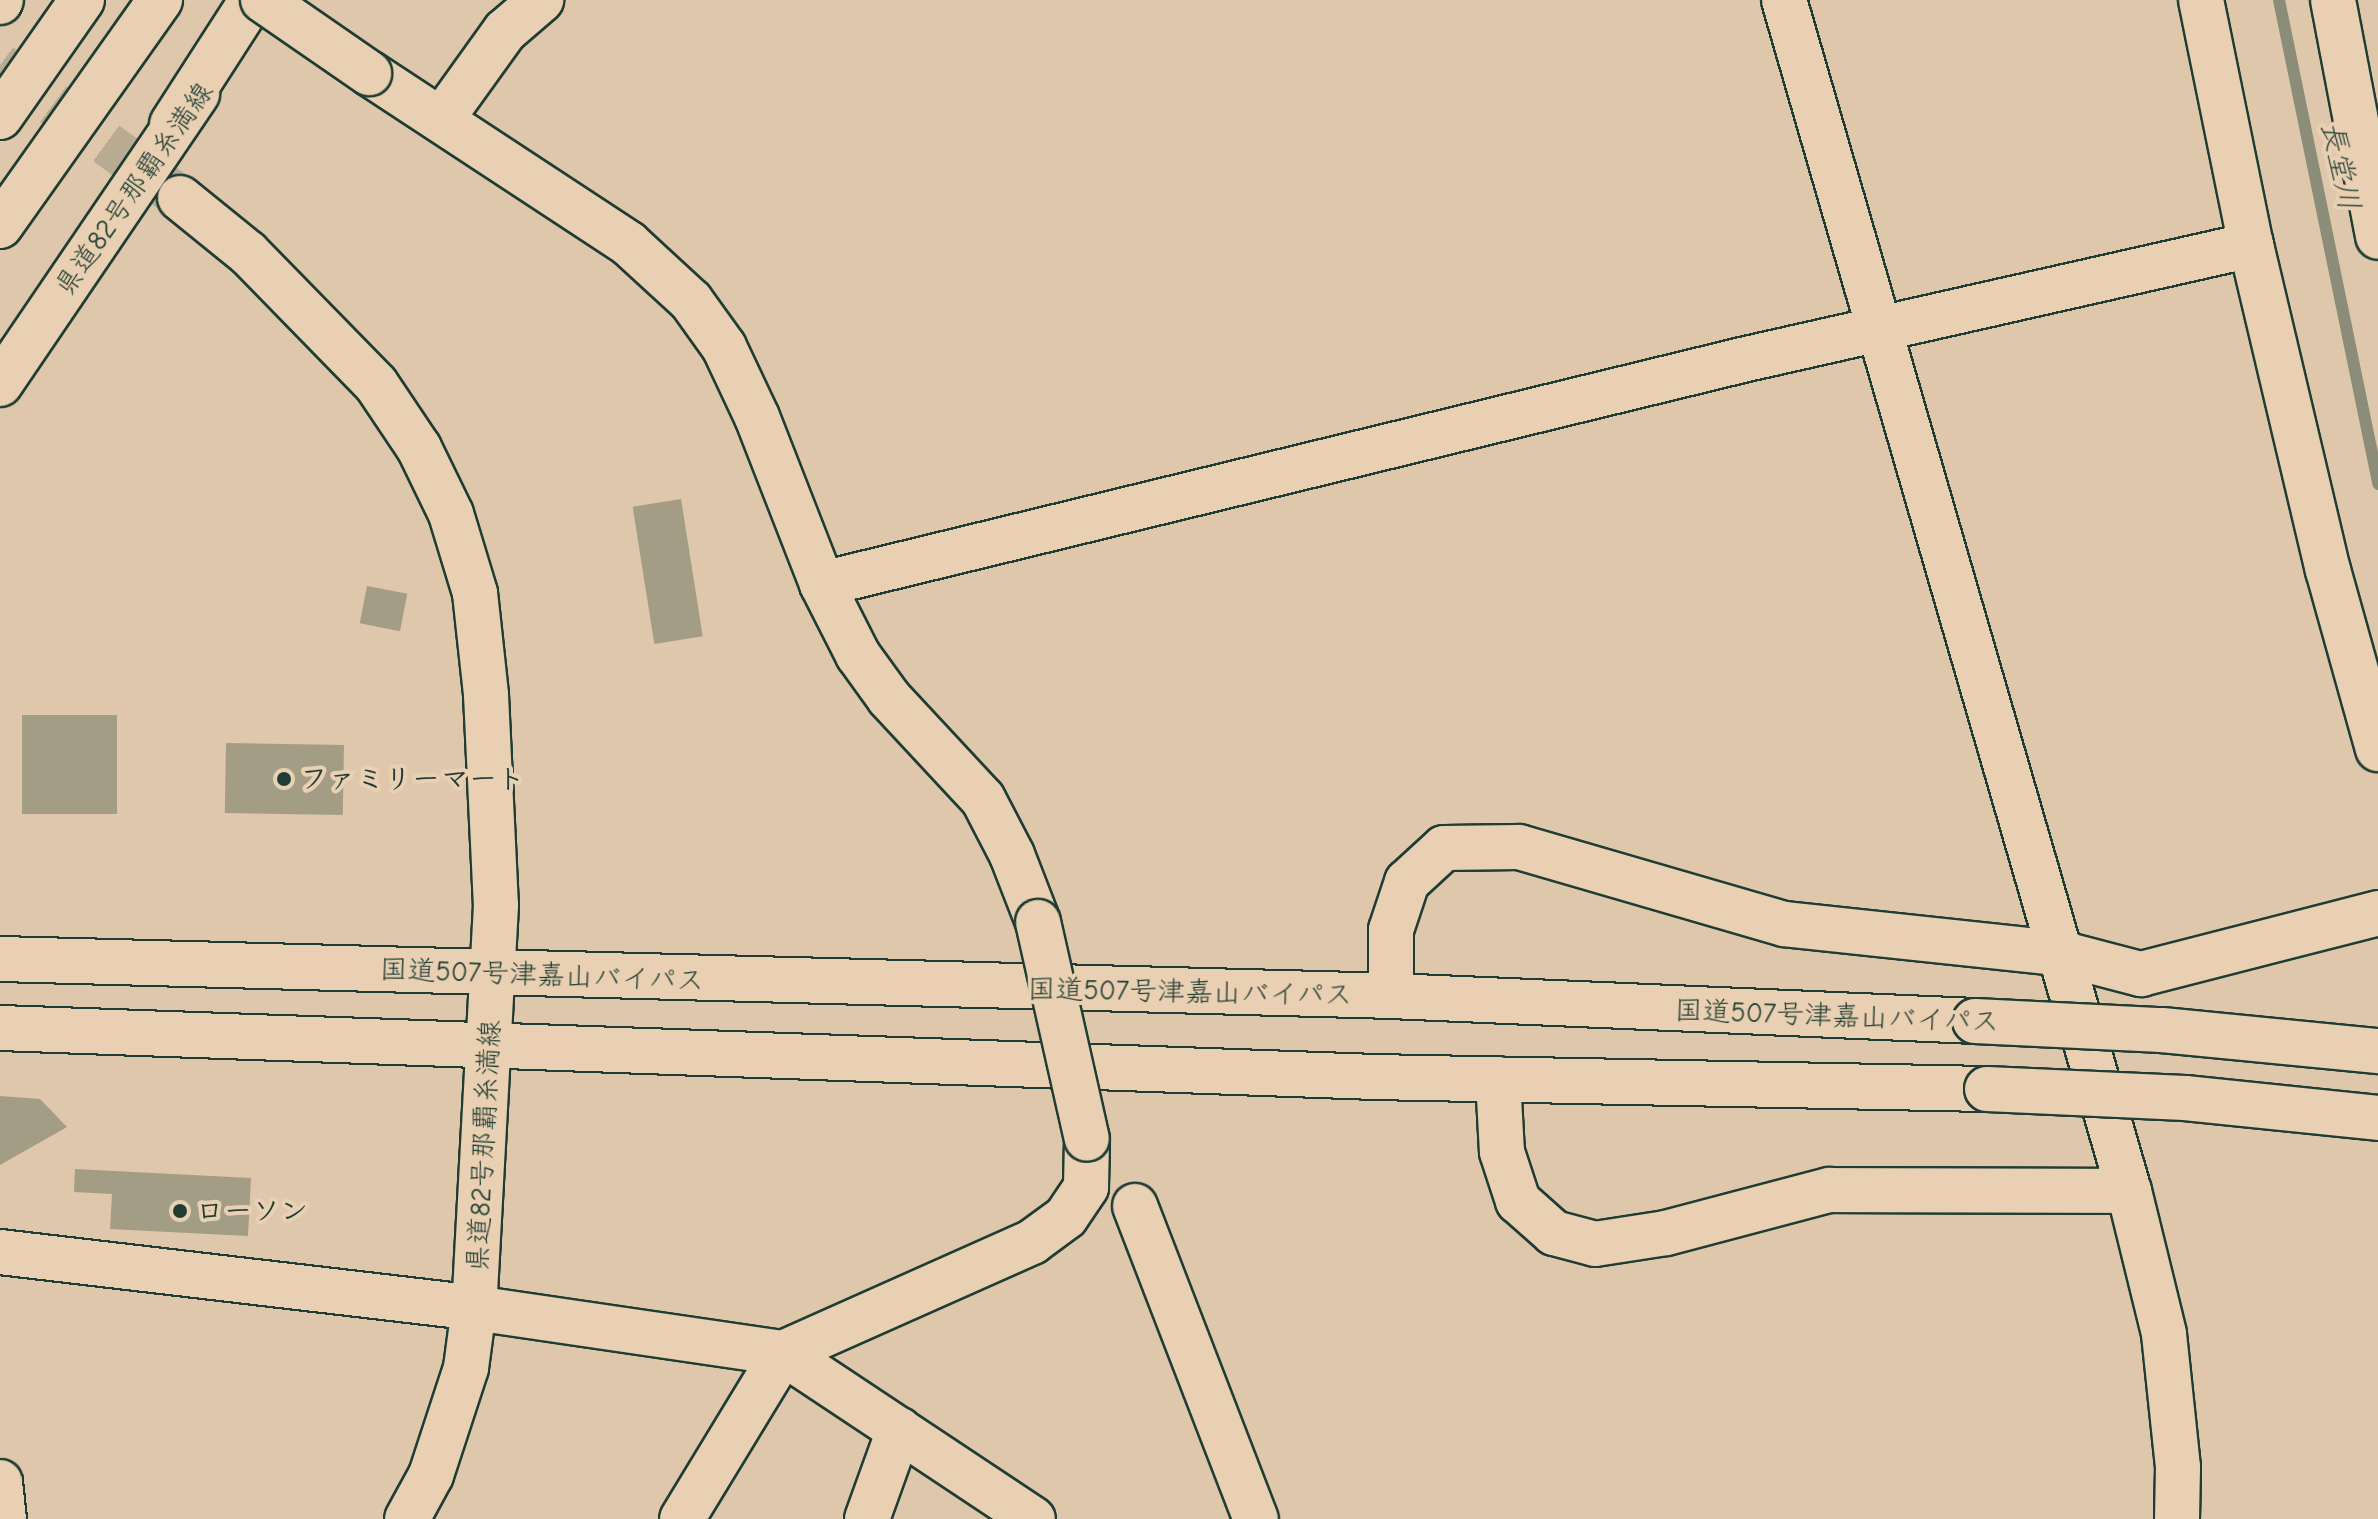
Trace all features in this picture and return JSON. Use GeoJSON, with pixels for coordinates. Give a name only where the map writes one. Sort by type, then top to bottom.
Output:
{"type":"FeatureCollection","features":[{"type":"Feature","properties":{"kind":"main road"},"geometry":{"type":"LineString","coordinates":[[0,117],[82,0]]}},
{"type":"Feature","properties":{"kind":"main road"},"geometry":{"type":"LineString","coordinates":[[0,226],[160,0]]}},
{"type":"Feature","properties":{"kind":"main road"},"geometry":{"type":"LineString","coordinates":[[172,124],[252,0]]}},
{"type":"Feature","properties":{"kind":"main road"},"geometry":{"type":"LineString","coordinates":[[263,0],[629,244],[691,301],[724,347],[757,417],[822,584],[858,655],[889,698],[983,799],[1012,855],[1038,922],[1087,1139],[1086,1187],[1066,1217],[1032,1242],[783,1353],[682,1519]]}},
{"type":"Feature","properties":{"kind":"main road","name":"県道82号那覇糸満線"},"geometry":{"type":"LineString","coordinates":[[0,384],[172,124],[276,0]]}},
{"type":"Feature","properties":{"kind":"main road"},"geometry":{"type":"LineString","coordinates":[[441,120],[505,31],[541,0]]}},
{"type":"Feature","properties":{"kind":"main road"},"geometry":{"type":"LineString","coordinates":[[1784,0],[2064,954],[2129,1191],[2164,1334],[2178,1467],[2177,1519]]}},
{"type":"Feature","properties":{"kind":"main road"},"geometry":{"type":"LineString","coordinates":[[2201,0],[2251,245],[2328,570],[2378,749]]}},
{"type":"Feature","properties":{"kind":"main road"},"geometry":{"type":"LineString","coordinates":[[2333,0],[2376,218]]}},
{"type":"Feature","properties":{"kind":"main road","name":"県道82号那覇糸満線"},"geometry":{"type":"LineString","coordinates":[[180,198],[259,263],[376,384],[419,448],[451,514],[475,593],[486,695],[495,975],[474,1308],[466,1368],[431,1475],[407,1519]]}},
{"type":"Feature","properties":{"kind":"main road"},"geometry":{"type":"LineString","coordinates":[[822,584],[1880,329],[2251,245]]}},
{"type":"Feature","properties":{"kind":"main road"},"geometry":{"type":"LineString","coordinates":[[1391,996],[1391,930],[1407,882],[1444,848],[1519,847],[1784,924],[2064,954],[2141,974],[2378,913]]}},
{"type":"Feature","properties":{"kind":"main road","name":"国道507号津嘉山バイパス"},"geometry":{"type":"LineString","coordinates":[[0,959],[495,975],[1391,996],[2162,1030],[2378,1051]]}},
{"type":"Feature","properties":{"kind":"main road"},"geometry":{"type":"LineString","coordinates":[[0,1028],[1498,1079],[1987,1089],[2185,1098],[2378,1118]]}},
{"type":"Feature","properties":{"kind":"main road"},"geometry":{"type":"LineString","coordinates":[[1498,1079],[1502,1152],[1518,1201],[1554,1233],[1595,1244],[1666,1233],[1829,1190],[2129,1191]]}},
{"type":"Feature","properties":{"kind":"main road"},"geometry":{"type":"LineString","coordinates":[[1135,1206],[1256,1519]]}},
{"type":"Feature","properties":{"kind":"main road"},"geometry":{"type":"LineString","coordinates":[[0,1252],[474,1308],[783,1353],[1033,1519]]}},
{"type":"Feature","properties":{"kind":"main road"},"geometry":{"type":"LineString","coordinates":[[867,1519],[899,1430]]}},
{"type":"Feature","properties":{"kind":"main road"},"geometry":{"type":"LineString","coordinates":[[0,1482],[4,1519]]}},
{"type":"Feature","properties":{"kind":"building"},"geometry":{"type":"Polygon","coordinates":[[[681,499],[703,636],[654,644],[633,507],[681,499]]]}},
{"type":"Feature","properties":{"kind":"building"},"geometry":{"type":"Polygon","coordinates":[[[367,586],[407,594],[400,631],[360,623],[367,586]]]}},
{"type":"Feature","properties":{"kind":"building"},"geometry":{"type":"Polygon","coordinates":[[[22,715],[117,715],[117,814],[22,814],[22,715]]]}},
{"type":"Feature","properties":{"kind":"building","name":"ファミリーマート"},"geometry":{"type":"Polygon","coordinates":[[[226,743],[344,745],[343,815],[225,813],[226,743]]]}},
{"type":"Feature","properties":{"kind":"building"},"geometry":{"type":"Polygon","coordinates":[[[0,1096],[40,1099],[67,1127],[0,1165],[0,1096]]]}},
{"type":"Feature","properties":{"kind":"building","name":"ローソン"},"geometry":{"type":"Polygon","coordinates":[[[75,1169],[251,1178],[248,1236],[110,1229],[112,1194],[74,1192],[75,1169]]]}},
{"type":"Feature","properties":{"kind":"waterway","name":"長堂川"},"geometry":{"type":"LineString","coordinates":[[2279,0],[2378,484]]}},
{"type":"Feature","properties":{"kind":"tunnel"},"geometry":{"type":"LineString","coordinates":[[0,65],[175,194]]}},
{"type":"Feature","properties":{"kind":"place","name":"ファミリーマート"},"geometry":{"type":"Point","coordinates":[284,779]}},
{"type":"Feature","properties":{"kind":"place","name":"ローソン"},"geometry":{"type":"Point","coordinates":[180,1211]}}]}
